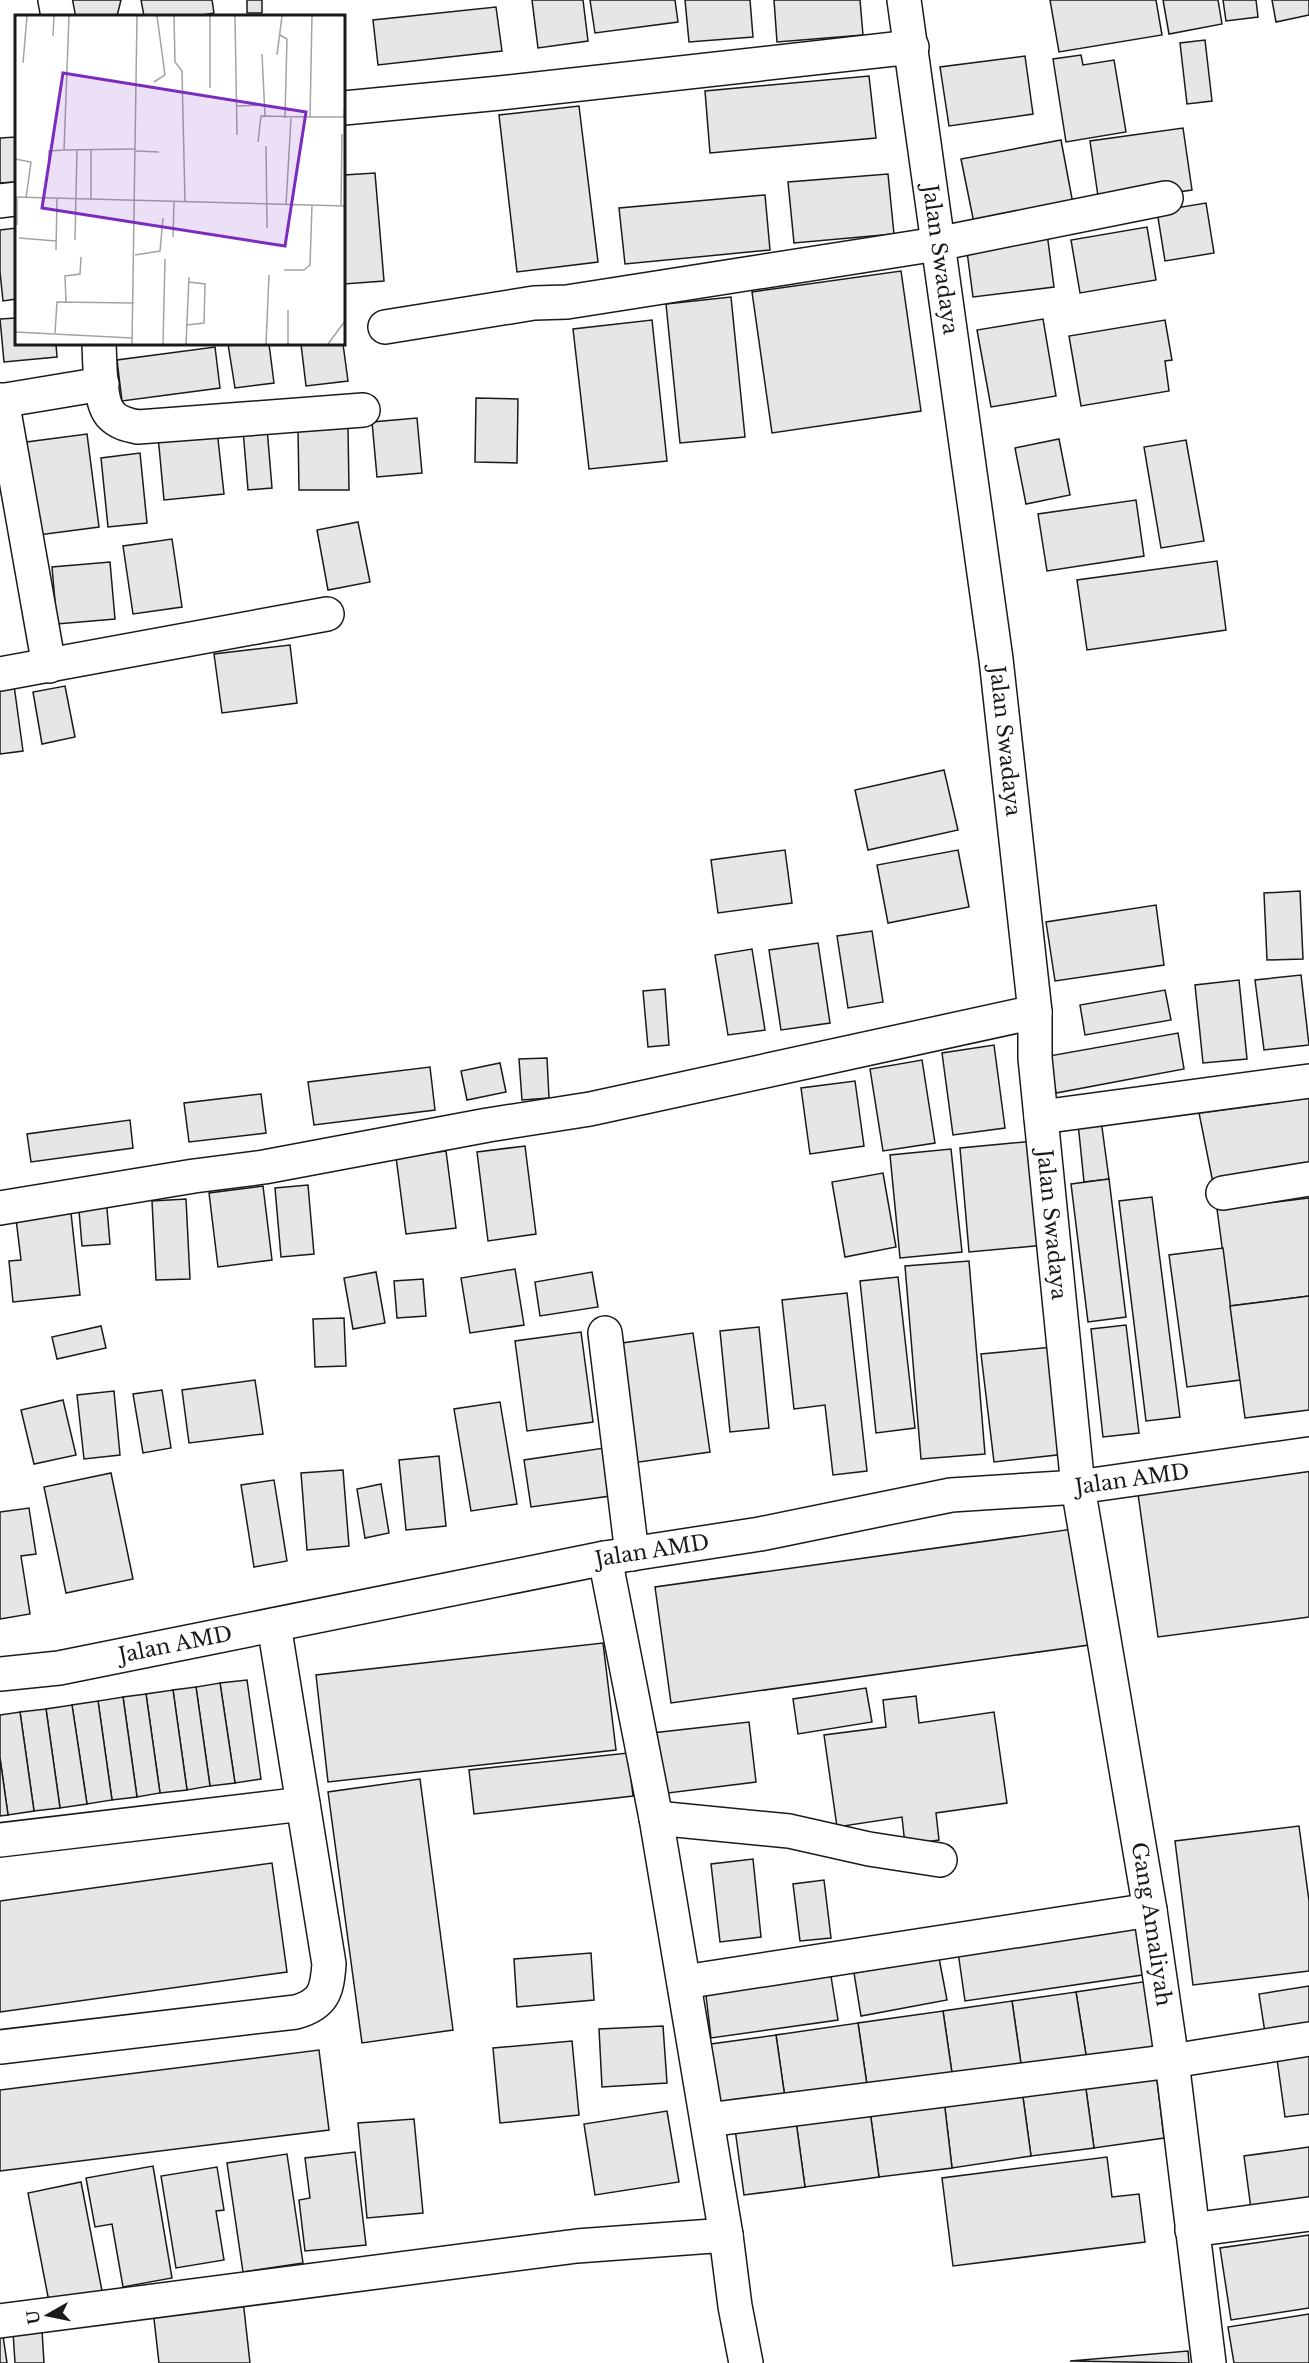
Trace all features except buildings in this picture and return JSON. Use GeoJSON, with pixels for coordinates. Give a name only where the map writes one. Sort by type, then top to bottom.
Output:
{"type":"FeatureCollection","features":[{"type":"Feature","properties":{"kind":"street"},"geometry":{"type":"LineString","coordinates":[[55,0],[58,15]]}},
{"type":"Feature","properties":{"kind":"street","name":"Jalan Swadaya"},"geometry":{"type":"LineString","coordinates":[[904,0],[996,659],[1035,1012],[1035,1058],[1078,1487]]}},
{"type":"Feature","properties":{"kind":"street"},"geometry":{"type":"LineString","coordinates":[[345,108],[912,47]]}},
{"type":"Feature","properties":{"kind":"street"},"geometry":{"type":"LineString","coordinates":[[385,327],[534,303],[567,302],[937,244],[1167,198]]}},
{"type":"Feature","properties":{"kind":"street"},"geometry":{"type":"LineString","coordinates":[[0,201],[15,199]]}},
{"type":"Feature","properties":{"kind":"street"},"geometry":{"type":"LineString","coordinates":[[99,345],[102,384],[107,408],[111,415],[125,424],[138,427],[363,410]]}},
{"type":"Feature","properties":{"kind":"street"},"geometry":{"type":"LineString","coordinates":[[49,666],[1,401],[102,384]]}},
{"type":"Feature","properties":{"kind":"street"},"geometry":{"type":"LineString","coordinates":[[0,674],[327,614]]}},
{"type":"Feature","properties":{"kind":"street"},"geometry":{"type":"LineString","coordinates":[[0,1208],[194,1176],[264,1167],[488,1125],[590,1109],[1035,1012]]}},
{"type":"Feature","properties":{"kind":"street"},"geometry":{"type":"LineString","coordinates":[[1041,1117],[1309,1081]]}},
{"type":"Feature","properties":{"kind":"street"},"geometry":{"type":"LineString","coordinates":[[1223,1192],[1309,1179]]}},
{"type":"Feature","properties":{"kind":"street"},"geometry":{"type":"LineString","coordinates":[[605,1332],[618,1556],[657,1818],[746,2363]]}},
{"type":"Feature","properties":{"kind":"street","name":"Jalan AMD"},"geometry":{"type":"LineString","coordinates":[[0,1674],[59,1668],[618,1556],[760,1534],[951,1496],[1078,1487],[1309,1454]]}},
{"type":"Feature","properties":{"kind":"street","name":"Gang Amaliyah"},"geometry":{"type":"LineString","coordinates":[[1078,1487],[1150,1910],[1172,2061],[1209,2363]]}},
{"type":"Feature","properties":{"kind":"street"},"geometry":{"type":"LineString","coordinates":[[0,2047],[296,2012],[315,2004],[325,1993],[329,1964],[274,1625]]}},
{"type":"Feature","properties":{"kind":"street"},"geometry":{"type":"LineString","coordinates":[[0,1840],[303,1804]]}},
{"type":"Feature","properties":{"kind":"street"},"geometry":{"type":"LineString","coordinates":[[657,1818],[789,1832],[869,1849],[940,1860]]}},
{"type":"Feature","properties":{"kind":"street"},"geometry":{"type":"LineString","coordinates":[[684,1982],[1150,1910]]}},
{"type":"Feature","properties":{"kind":"street"},"geometry":{"type":"LineString","coordinates":[[707,2120],[1172,2061],[1309,2039]]}},
{"type":"Feature","properties":{"kind":"street"},"geometry":{"type":"LineString","coordinates":[[1192,2230],[1309,2214]]}},
{"type":"Feature","properties":{"kind":"street"},"geometry":{"type":"LineString","coordinates":[[0,2321],[577,2246],[726,2235]]}}]}
